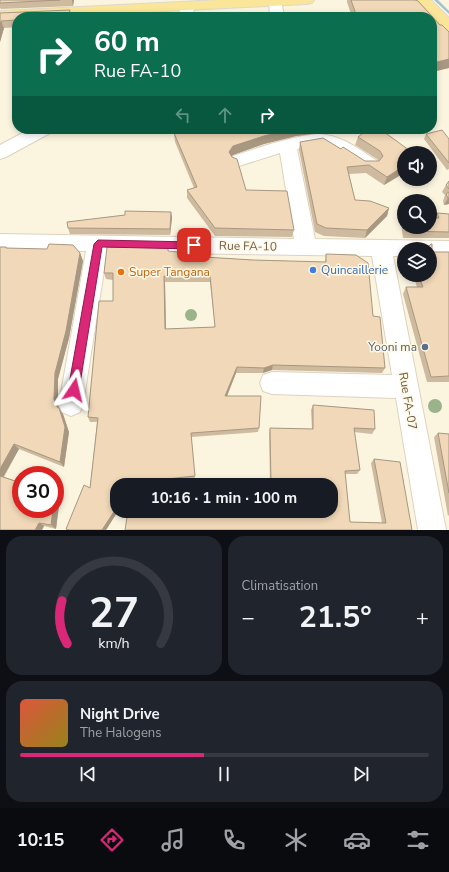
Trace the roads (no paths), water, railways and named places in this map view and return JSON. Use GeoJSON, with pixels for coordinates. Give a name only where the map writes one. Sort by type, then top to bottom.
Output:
{"type":"FeatureCollection","features":[{"type":"Feature","properties":{"kind":"main road"},"geometry":{"type":"LineString","coordinates":[[0,7],[161,0]]}},
{"type":"Feature","properties":{"kind":"main road"},"geometry":{"type":"LineString","coordinates":[[187,12],[307,0]]}},
{"type":"Feature","properties":{"kind":"main road"},"geometry":{"type":"LineString","coordinates":[[417,2],[423,12]]}},
{"type":"Feature","properties":{"kind":"main road"},"geometry":{"type":"LineString","coordinates":[[417,2],[430,12]]}},
{"type":"Feature","properties":{"kind":"main road"},"geometry":{"type":"LineString","coordinates":[[0,15],[12,15]]}},
{"type":"Feature","properties":{"kind":"main road"},"geometry":{"type":"LineString","coordinates":[[437,18],[449,27]]}},
{"type":"Feature","properties":{"kind":"main road"},"geometry":{"type":"LineString","coordinates":[[437,28],[449,40]]}},
{"type":"Feature","properties":{"kind":"street"},"geometry":{"type":"LineString","coordinates":[[276,2],[277,12]]}},
{"type":"Feature","properties":{"kind":"street"},"geometry":{"type":"LineString","coordinates":[[0,153],[35,134]]}},
{"type":"Feature","properties":{"kind":"street"},"geometry":{"type":"LineString","coordinates":[[239,160],[286,145],[318,139],[336,143],[370,164]]}},
{"type":"Feature","properties":{"kind":"street"},"geometry":{"type":"LineString","coordinates":[[286,145],[306,247]]}},
{"type":"Feature","properties":{"kind":"street","name":"Rue FA-10"},"geometry":{"type":"LineString","coordinates":[[0,242],[449,249]]}},
{"type":"Feature","properties":{"kind":"street"},"geometry":{"type":"LineString","coordinates":[[71,404],[98,244]]}},
{"type":"Feature","properties":{"kind":"street","name":"Rue FA-07"},"geometry":{"type":"LineString","coordinates":[[381,248],[432,530]]}},
{"type":"Feature","properties":{"kind":"street"},"geometry":{"type":"LineString","coordinates":[[272,383],[406,387]]}},
{"type":"Feature","properties":{"kind":"waterway"},"geometry":{"type":"LineString","coordinates":[[436,0],[449,13]]}},
{"type":"Feature","properties":{"kind":"place","name":"Quincaillerie"},"geometry":{"type":"Point","coordinates":[313,270]}},
{"type":"Feature","properties":{"kind":"place","name":"Super Tangana"},"geometry":{"type":"Point","coordinates":[121,272]}},
{"type":"Feature","properties":{"kind":"place","name":"Yooni ma"},"geometry":{"type":"Point","coordinates":[425,347]}}]}
